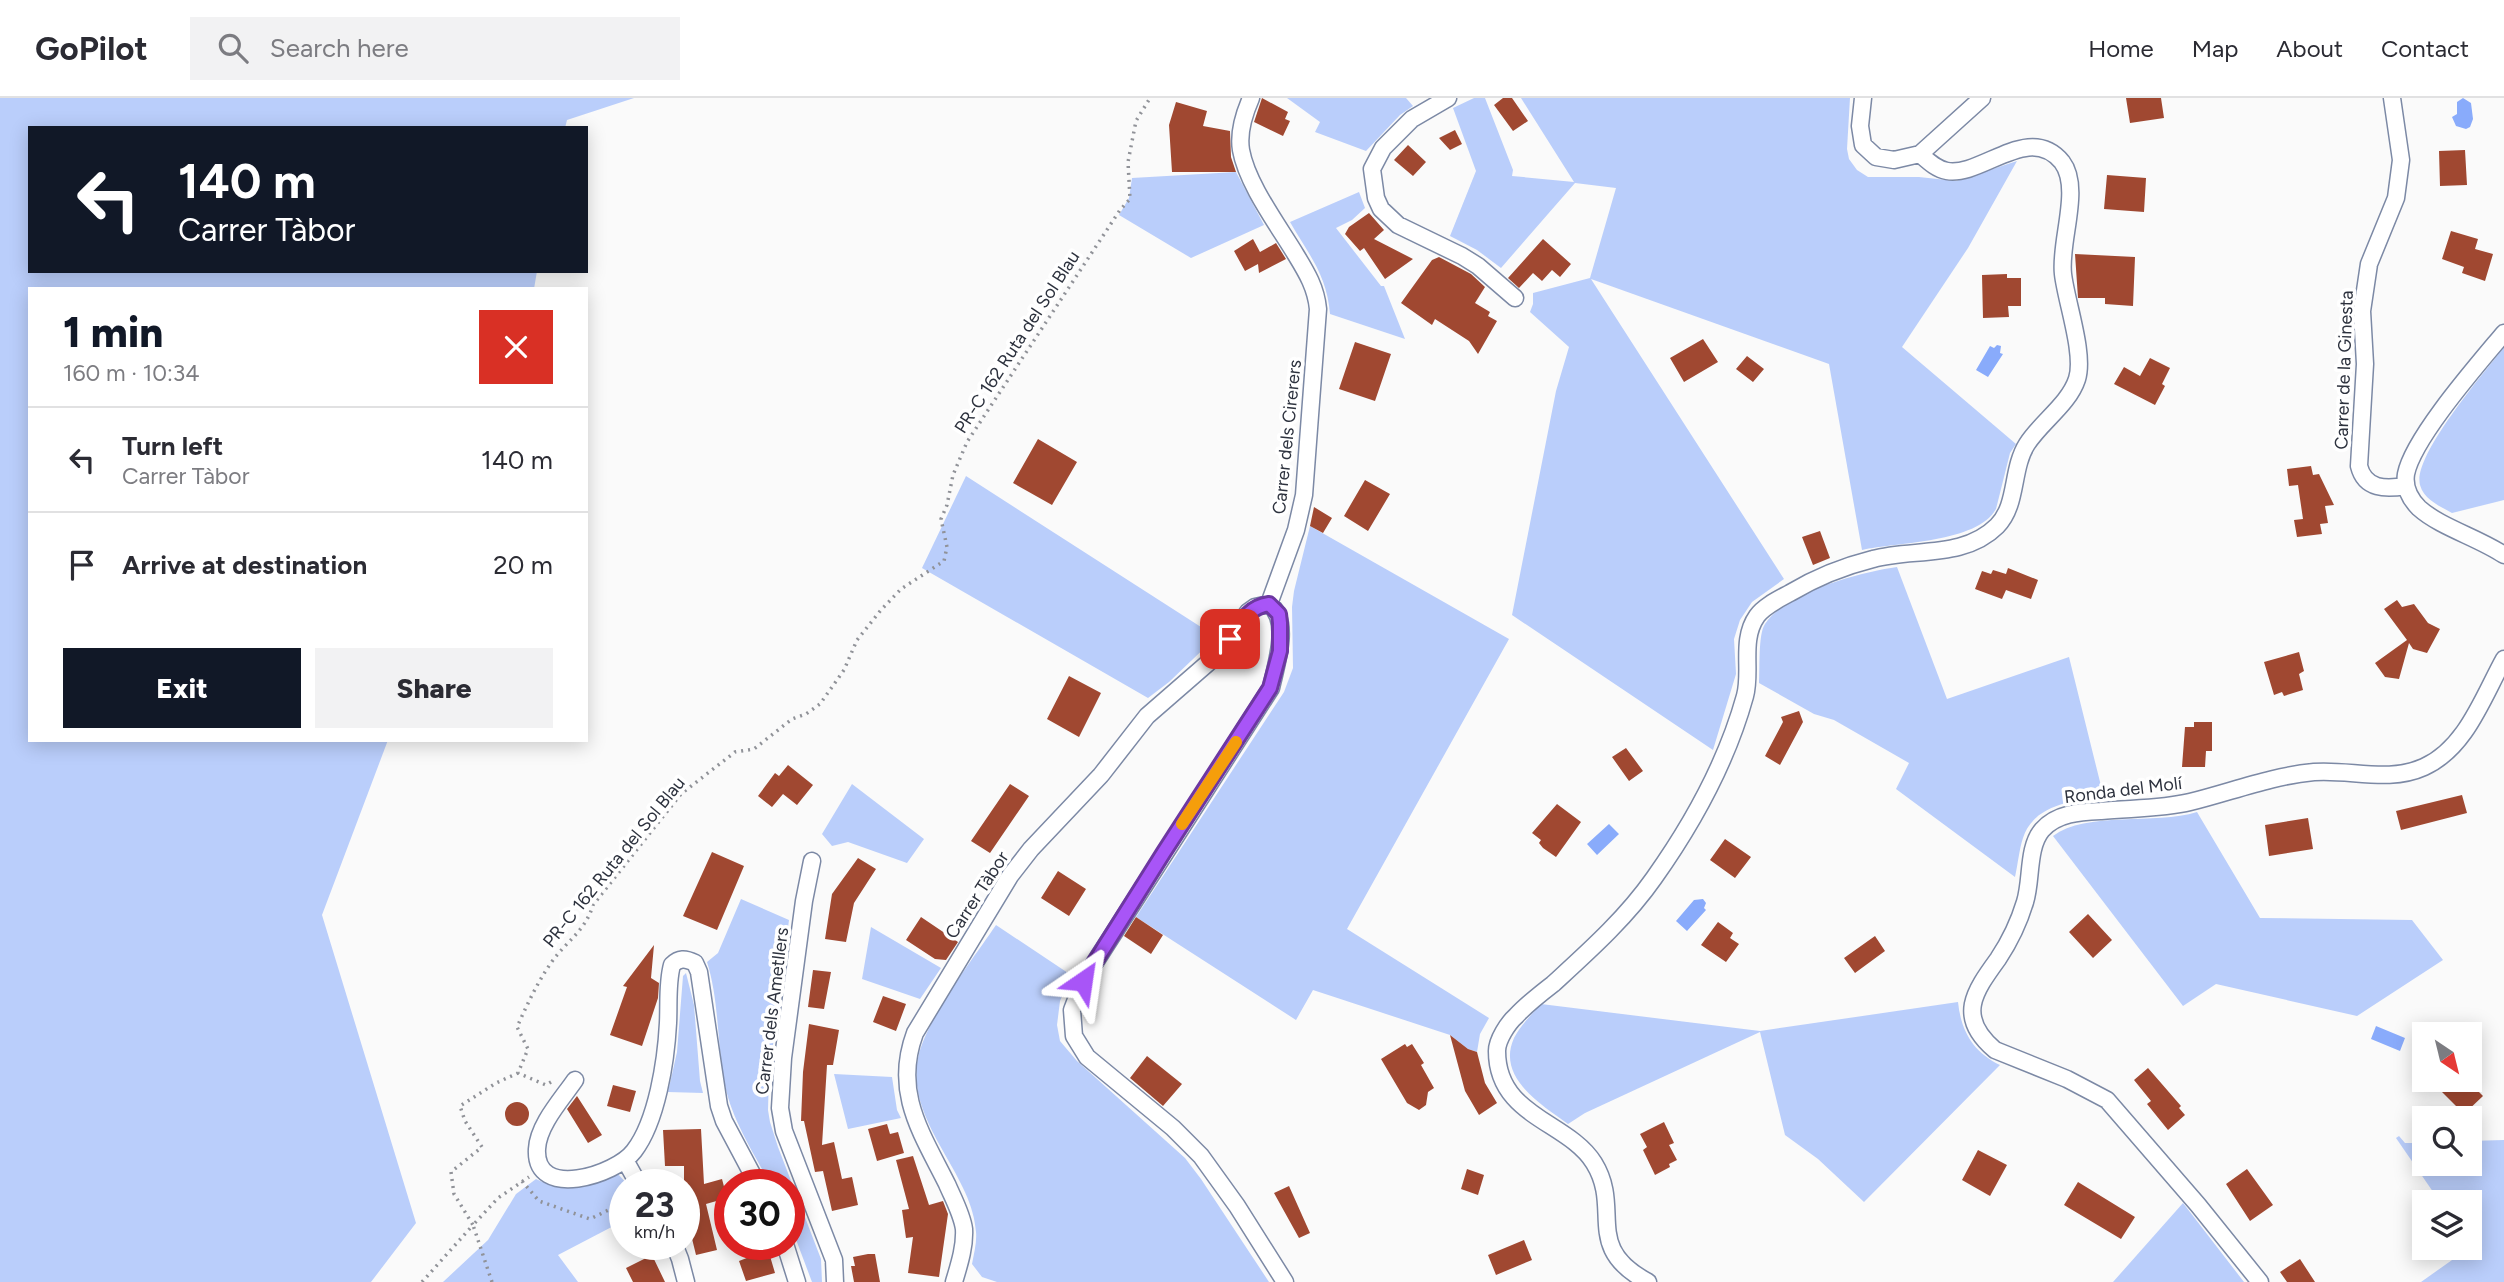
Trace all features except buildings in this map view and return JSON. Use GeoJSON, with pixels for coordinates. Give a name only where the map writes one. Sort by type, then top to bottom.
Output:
{"type":"FeatureCollection","features":[{"type":"Feature","properties":{"kind":"street","name":"Carrer dels Cirerers"},"geometry":{"type":"LineString","coordinates":[[1251,98],[1240,138],[1244,160],[1257,190],[1313,284],[1318,309],[1304,495],[1296,530],[1269,604]]}},
{"type":"Feature","properties":{"kind":"street"},"geometry":{"type":"LineString","coordinates":[[1448,98],[1412,119],[1383,148],[1372,169],[1376,198],[1381,209],[1398,225],[1462,256],[1515,298]]}},
{"type":"Feature","properties":{"kind":"street"},"geometry":{"type":"LineString","coordinates":[[1863,98],[1860,136],[1869,152],[1884,160],[1920,154],[1982,98]]}},
{"type":"Feature","properties":{"kind":"street","name":"Carrer de la Ginesta"},"geometry":{"type":"LineString","coordinates":[[2392,98],[2401,160],[2396,198],[2369,264],[2364,300],[2365,364],[2359,466],[2365,480],[2373,486],[2382,489],[2406,486]]}},
{"type":"Feature","properties":{"kind":"street"},"geometry":{"type":"LineString","coordinates":[[1648,1282],[1621,1264],[1612,1250],[1607,1235],[1603,1180],[1592,1159],[1576,1143],[1521,1105],[1503,1079],[1496,1047],[1512,1018],[1617,923],[1652,882],[1681,839],[1728,747],[1740,714],[1747,689],[1748,638],[1757,616],[1802,586],[1834,572],[1876,558],[1966,545],[1988,535],[2002,522],[2026,445],[2067,395],[2077,378],[2078,356],[2063,273],[2062,246],[2071,192],[2063,163],[2040,149],[2012,150],[1968,169],[1949,172],[1933,165],[1920,154]]}},
{"type":"Feature","properties":{"kind":"street"},"geometry":{"type":"LineString","coordinates":[[2504,333],[2426,433],[2408,468],[2406,486],[2409,495],[2420,509],[2504,555]]}},
{"type":"Feature","properties":{"kind":"street","name":"Carrer Tàbor"},"geometry":{"type":"LineString","coordinates":[[954,1282],[963,1247],[964,1230],[955,1202],[925,1145],[909,1101],[907,1060],[915,1033],[996,897],[1031,849],[1101,775],[1147,716],[1216,656],[1248,612],[1255,607],[1269,604]]}},
{"type":"Feature","properties":{"kind":"street"},"geometry":{"type":"LineString","coordinates":[[1269,604],[1279,614],[1280,632],[1280,651],[1270,688],[1083,981],[1072,1010],[1074,1036],[1087,1057],[1173,1128],[1201,1156],[1237,1206],[1285,1282]]}},
{"type":"Feature","properties":{"kind":"street","name":"Ronda del Molí"},"geometry":{"type":"LineString","coordinates":[[2260,1282],[2107,1100],[2067,1079],[1995,1050],[1977,1026],[1972,1000],[2015,930],[2026,900],[2035,843],[2042,830],[2053,821],[2071,814],[2162,807],[2277,778],[2316,772],[2395,775],[2413,772],[2441,757],[2453,747],[2504,659]]}},
{"type":"Feature","properties":{"kind":"street","name":"Carrer dels Ametllers"},"geometry":{"type":"LineString","coordinates":[[812,861],[785,1044],[780,1108],[784,1131],[834,1260],[835,1282]]}},
{"type":"Feature","properties":{"kind":"street"},"geometry":{"type":"LineString","coordinates":[[575,1080],[551,1116],[537,1146],[542,1168],[554,1178],[576,1180],[601,1172],[625,1160],[634,1151],[652,1115],[668,1035],[672,965],[684,959],[695,963],[699,972],[709,1052],[722,1113],[750,1169]]}},
{"type":"Feature","properties":{"kind":"street"},"geometry":{"type":"LineString","coordinates":[[625,1160],[630,1169]]}},
{"type":"Feature","properties":{"kind":"street"},"geometry":{"type":"LineString","coordinates":[[679,1260],[686,1282]]}},
{"type":"Feature","properties":{"kind":"street"},"geometry":{"type":"LineString","coordinates":[[790,1260],[797,1282]]}},
{"type":"Feature","properties":{"kind":"path","name":"PR-C 162 Ruta del Sol Blau"},"geometry":{"type":"LineString","coordinates":[[518,1073],[528,1049],[517,1027],[529,999],[552,961],[589,920],[593,905],[681,794],[735,752],[754,749],[792,719],[806,714],[820,704],[844,670],[858,640],[881,610],[901,589],[944,561],[947,547],[941,519],[947,505],[953,475],[967,442],[1120,210],[1128,203],[1128,162],[1136,121],[1150,98]]}},
{"type":"Feature","properties":{"kind":"path"},"geometry":{"type":"LineString","coordinates":[[492,1282],[473,1225],[454,1194],[451,1172],[482,1147],[465,1121],[460,1106],[496,1083],[518,1073],[545,1085],[562,1074],[569,1073],[575,1080]]}},
{"type":"Feature","properties":{"kind":"path"},"geometry":{"type":"LineString","coordinates":[[422,1282],[498,1198],[542,1168]]}},
{"type":"Feature","properties":{"kind":"path"},"geometry":{"type":"LineString","coordinates":[[522,1181],[539,1201],[590,1219],[609,1210]]}},
{"type":"Feature","properties":{"kind":"shaded area"},"geometry":{"type":"Polygon","coordinates":[[[0,98],[634,98],[567,120],[566,126],[28,126],[28,273],[537,273],[534,287],[28,287],[28,742],[387,742],[322,915],[416,1223],[371,1282],[0,1282],[0,98]]]}},
{"type":"Feature","properties":{"kind":"shaded area"},"geometry":{"type":"Polygon","coordinates":[[[1287,98],[1406,98],[1413,106],[1400,115],[1366,151],[1315,132],[1320,122],[1287,98]]]}},
{"type":"Feature","properties":{"kind":"shaded area"},"geometry":{"type":"Polygon","coordinates":[[[1474,98],[1485,98],[1513,170],[1512,176],[1574,182],[1521,98],[1850,98],[1847,149],[1849,159],[1857,170],[1868,177],[1919,177],[1956,181],[2017,161],[1968,248],[1902,347],[2016,444],[2010,453],[1996,509],[1972,529],[1954,535],[1862,550],[1829,364],[1591,279],[1784,579],[1752,602],[1740,620],[1734,639],[1736,674],[1713,750],[1512,615],[1556,391],[1569,347],[1530,312],[1533,293],[1590,278],[1616,188],[1575,183],[1501,268],[1477,250],[1450,236],[1476,171],[1453,108],[1474,98]]]}},
{"type":"Feature","properties":{"kind":"shaded area"},"geometry":{"type":"Polygon","coordinates":[[[1236,172],[1264,225],[1191,258],[1119,215],[1129,198],[1132,178],[1236,172]]]}},
{"type":"Feature","properties":{"kind":"shaded area"},"geometry":{"type":"Polygon","coordinates":[[[1359,192],[1365,208],[1352,220],[1336,228],[1381,286],[1384,286],[1405,339],[1330,314],[1321,276],[1290,222],[1359,192]]]}},
{"type":"Feature","properties":{"kind":"shaded area"},"geometry":{"type":"Polygon","coordinates":[[[2504,347],[2504,500],[2452,513],[2425,495],[2420,485],[2421,472],[2438,435],[2504,347]]]}},
{"type":"Feature","properties":{"kind":"shaded area"},"geometry":{"type":"Polygon","coordinates":[[[966,476],[1215,638],[1148,698],[922,568],[966,476]]]}},
{"type":"Feature","properties":{"kind":"shaded area"},"geometry":{"type":"Polygon","coordinates":[[[1310,526],[1509,639],[1347,929],[1489,1018],[1480,1034],[1477,1052],[1468,1049],[1450,1035],[1313,990],[1296,1020],[1136,917],[1284,692],[1293,668],[1294,591],[1310,526]]]}},
{"type":"Feature","properties":{"kind":"shaded area"},"geometry":{"type":"Polygon","coordinates":[[[1897,567],[1947,699],[2069,657],[2104,798],[2068,802],[2045,811],[2036,818],[2023,838],[2015,877],[1896,789],[1909,763],[1834,720],[1814,714],[1759,683],[1761,635],[1765,624],[1775,613],[1789,602],[1825,585],[1897,567]]]}},
{"type":"Feature","properties":{"kind":"shaded area"},"geometry":{"type":"Polygon","coordinates":[[[852,784],[924,839],[907,863],[848,842],[832,846],[822,834],[852,784]]]}},
{"type":"Feature","properties":{"kind":"shaded area"},"geometry":{"type":"Polygon","coordinates":[[[2197,812],[2260,918],[2412,920],[2443,960],[2357,1016],[2216,984],[2183,1006],[2053,836],[2067,828],[2102,821],[2161,818],[2197,812]]]}},
{"type":"Feature","properties":{"kind":"shaded area"},"geometry":{"type":"Polygon","coordinates":[[[741,899],[789,920],[769,1076],[768,1110],[786,1169],[762,1169],[731,1107],[724,1080],[714,991],[707,962],[718,953],[741,899]]]}},
{"type":"Feature","properties":{"kind":"shaded area"},"geometry":{"type":"Polygon","coordinates":[[[996,925],[1071,975],[1060,1001],[1057,1025],[1060,1041],[1077,1061],[1185,1158],[1269,1282],[997,1282],[982,1277],[972,1264],[976,1236],[972,1210],[921,1104],[917,1081],[918,1058],[940,1008],[996,925]]]}},
{"type":"Feature","properties":{"kind":"shaded area"},"geometry":{"type":"Polygon","coordinates":[[[871,927],[941,968],[920,999],[862,979],[871,927]]]}},
{"type":"Feature","properties":{"kind":"shaded area"},"geometry":{"type":"Polygon","coordinates":[[[686,973],[694,1005],[703,1093],[668,1092],[677,1052],[683,976],[686,973]]]}},
{"type":"Feature","properties":{"kind":"shaded area"},"geometry":{"type":"Polygon","coordinates":[[[1958,1002],[1962,1022],[1970,1040],[1982,1054],[2000,1065],[1864,1202],[1818,1159],[1785,1135],[1760,1032],[1585,1113],[1568,1124],[1524,1089],[1511,1066],[1510,1052],[1514,1038],[1541,1004],[1760,1031],[1958,1002]]]}},
{"type":"Feature","properties":{"kind":"shaded area"},"geometry":{"type":"Polygon","coordinates":[[[834,1074],[892,1077],[897,1110],[901,1118],[848,1129],[834,1074]]]}},
{"type":"Feature","properties":{"kind":"shaded area"},"geometry":{"type":"Polygon","coordinates":[[[2399,1136],[2405,1143],[2412,1143],[2412,1161],[2396,1138],[2399,1136]]]}},
{"type":"Feature","properties":{"kind":"shaded area"},"geometry":{"type":"Polygon","coordinates":[[[2504,1140],[2504,1282],[2421,1282],[2452,1260],[2482,1260],[2482,1190],[2432,1190],[2422,1176],[2482,1176],[2482,1141],[2504,1140]]]}},
{"type":"Feature","properties":{"kind":"shaded area"},"geometry":{"type":"Polygon","coordinates":[[[609,1178],[609,1228],[558,1255],[578,1282],[443,1282],[488,1240],[516,1194],[536,1179],[568,1188],[597,1183],[609,1178]]]}},
{"type":"Feature","properties":{"kind":"shaded area"},"geometry":{"type":"Polygon","coordinates":[[[2183,1203],[2244,1282],[2113,1282],[2183,1203]]]}},
{"type":"Feature","properties":{"kind":"shaded area"},"geometry":{"type":"Polygon","coordinates":[[[805,1217],[821,1259],[822,1282],[812,1282],[804,1260],[805,1217]]]}},
{"type":"Feature","properties":{"kind":"water"},"geometry":{"type":"Polygon","coordinates":[[[2463,98],[2471,103],[2473,119],[2470,127],[2466,129],[2456,126],[2452,117],[2457,114],[2457,102],[2463,98]]]}},
{"type":"Feature","properties":{"kind":"water"},"geometry":{"type":"Polygon","coordinates":[[[1990,346],[1994,348],[2001,346],[2000,353],[2003,354],[1988,377],[1976,370],[1990,346]]]}},
{"type":"Feature","properties":{"kind":"water"},"geometry":{"type":"Polygon","coordinates":[[[1609,824],[1619,834],[1597,855],[1587,844],[1609,824]]]}},
{"type":"Feature","properties":{"kind":"water"},"geometry":{"type":"Polygon","coordinates":[[[1703,899],[1706,910],[1687,931],[1676,921],[1694,900],[1703,899]]]}},
{"type":"Feature","properties":{"kind":"water"},"geometry":{"type":"Polygon","coordinates":[[[2376,1026],[2405,1038],[2400,1051],[2371,1039],[2376,1026]]]}},
{"type":"Feature","properties":{"kind":"slow traffic"},"geometry":{"type":"LineString","coordinates":[[1182,824],[1236,742]]}},
{"type":"Feature","properties":{"kind":"route"},"geometry":{"type":"LineString","coordinates":[[1083,981],[1270,688],[1280,651],[1279,614],[1275,608],[1269,604],[1255,607],[1243,618],[1230,639]]}}]}
